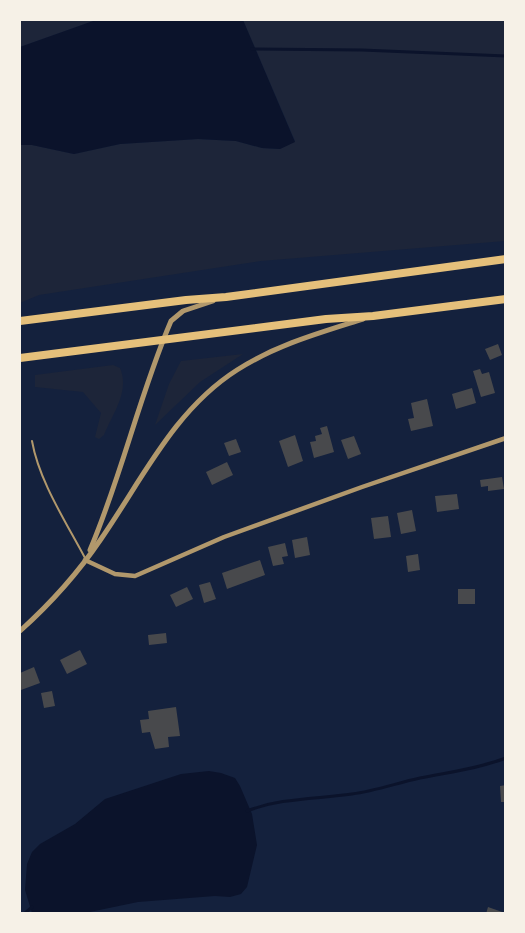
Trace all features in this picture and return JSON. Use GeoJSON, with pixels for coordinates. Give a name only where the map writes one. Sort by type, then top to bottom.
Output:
{"type":"FeatureCollection","features":[{"type":"Feature","properties":{"kind":"highway"},"geometry":{"type":"LineString","coordinates":[[20,321],[226,297],[506,259]]}},
{"type":"Feature","properties":{"kind":"highway"},"geometry":{"type":"LineString","coordinates":[[20,358],[326,319],[373,316],[506,299]]}},
{"type":"Feature","properties":{"kind":"street"},"geometry":{"type":"LineString","coordinates":[[86,560],[112,494],[162,341],[171,321],[183,311],[226,297]]}},
{"type":"Feature","properties":{"kind":"street"},"geometry":{"type":"LineString","coordinates":[[20,631],[55,597],[86,560],[166,440],[188,412],[209,392],[236,371],[270,351],[299,339],[373,316]]}},
{"type":"Feature","properties":{"kind":"street"},"geometry":{"type":"LineString","coordinates":[[86,560],[115,574],[135,576],[224,537],[506,438]]}},
{"type":"Feature","properties":{"kind":"lane"},"geometry":{"type":"LineString","coordinates":[[32,441],[35,458],[86,560]]}},
{"type":"Feature","properties":{"kind":"shaded area"},"geometry":{"type":"Polygon","coordinates":[[[20,20],[96,20],[20,47],[20,20]]]}},
{"type":"Feature","properties":{"kind":"shaded area"},"geometry":{"type":"Polygon","coordinates":[[[96,20],[243,20],[295,142],[280,149],[262,148],[236,141],[198,139],[120,144],[74,154],[32,145],[20,145],[20,47],[96,20]]]}},
{"type":"Feature","properties":{"kind":"shaded area"},"geometry":{"type":"Polygon","coordinates":[[[243,20],[505,20],[505,241],[261,261],[39,295],[20,303],[20,145],[32,145],[74,154],[120,144],[198,139],[236,141],[262,148],[280,149],[295,141],[243,20]]]}},
{"type":"Feature","properties":{"kind":"shaded area"},"geometry":{"type":"Polygon","coordinates":[[[243,354],[200,382],[155,425],[169,384],[181,361],[243,354]]]}},
{"type":"Feature","properties":{"kind":"shaded area"},"geometry":{"type":"Polygon","coordinates":[[[113,365],[120,368],[123,377],[122,394],[104,435],[99,439],[95,437],[101,413],[83,392],[35,387],[35,375],[113,365]]]}},
{"type":"Feature","properties":{"kind":"shaded area"},"geometry":{"type":"Polygon","coordinates":[[[209,771],[235,778],[252,814],[257,845],[247,887],[241,894],[230,897],[215,896],[138,902],[85,913],[32,913],[25,890],[27,864],[32,852],[40,844],[75,824],[105,799],[181,774],[209,771]]]}},
{"type":"Feature","properties":{"kind":"building"},"geometry":{"type":"Polygon","coordinates":[[[498,344],[502,355],[490,360],[485,349],[498,344]]]}},
{"type":"Feature","properties":{"kind":"building"},"geometry":{"type":"Polygon","coordinates":[[[480,369],[482,374],[489,372],[495,393],[481,397],[473,371],[480,369]]]}},
{"type":"Feature","properties":{"kind":"building"},"geometry":{"type":"Polygon","coordinates":[[[472,388],[476,403],[456,409],[452,394],[472,388]]]}},
{"type":"Feature","properties":{"kind":"building"},"geometry":{"type":"Polygon","coordinates":[[[427,399],[433,426],[411,431],[408,419],[414,418],[411,403],[427,399]]]}},
{"type":"Feature","properties":{"kind":"building"},"geometry":{"type":"Polygon","coordinates":[[[327,426],[334,452],[314,458],[310,442],[316,441],[315,436],[322,434],[320,428],[327,426]]]}},
{"type":"Feature","properties":{"kind":"building"},"geometry":{"type":"Polygon","coordinates":[[[295,435],[303,461],[288,467],[279,441],[295,435]]]}},
{"type":"Feature","properties":{"kind":"building"},"geometry":{"type":"Polygon","coordinates":[[[354,436],[361,454],[348,459],[341,440],[354,436]]]}},
{"type":"Feature","properties":{"kind":"building"},"geometry":{"type":"Polygon","coordinates":[[[236,439],[241,452],[229,456],[224,443],[236,439]]]}},
{"type":"Feature","properties":{"kind":"building"},"geometry":{"type":"Polygon","coordinates":[[[227,462],[233,475],[212,485],[206,472],[227,462]]]}},
{"type":"Feature","properties":{"kind":"building"},"geometry":{"type":"Polygon","coordinates":[[[502,477],[504,489],[488,491],[488,486],[481,487],[480,480],[502,477]]]}},
{"type":"Feature","properties":{"kind":"building"},"geometry":{"type":"Polygon","coordinates":[[[457,494],[459,509],[437,512],[435,496],[457,494]]]}},
{"type":"Feature","properties":{"kind":"building"},"geometry":{"type":"Polygon","coordinates":[[[412,510],[416,531],[401,534],[397,513],[412,510]]]}},
{"type":"Feature","properties":{"kind":"building"},"geometry":{"type":"Polygon","coordinates":[[[388,516],[391,537],[374,539],[371,518],[388,516]]]}},
{"type":"Feature","properties":{"kind":"building"},"geometry":{"type":"Polygon","coordinates":[[[307,537],[310,555],[295,558],[292,540],[307,537]]]}},
{"type":"Feature","properties":{"kind":"building"},"geometry":{"type":"Polygon","coordinates":[[[285,543],[288,556],[282,557],[284,564],[273,566],[268,547],[285,543]]]}},
{"type":"Feature","properties":{"kind":"building"},"geometry":{"type":"Polygon","coordinates":[[[418,554],[420,570],[408,572],[406,556],[418,554]]]}},
{"type":"Feature","properties":{"kind":"building"},"geometry":{"type":"Polygon","coordinates":[[[260,560],[265,575],[227,589],[222,573],[260,560]]]}},
{"type":"Feature","properties":{"kind":"building"},"geometry":{"type":"Polygon","coordinates":[[[210,582],[216,599],[204,603],[199,585],[210,582]]]}},
{"type":"Feature","properties":{"kind":"building"},"geometry":{"type":"Polygon","coordinates":[[[187,587],[193,599],[176,607],[170,595],[187,587]]]}},
{"type":"Feature","properties":{"kind":"building"},"geometry":{"type":"Polygon","coordinates":[[[458,589],[475,589],[475,604],[458,604],[458,589]]]}},
{"type":"Feature","properties":{"kind":"building"},"geometry":{"type":"Polygon","coordinates":[[[166,633],[167,643],[149,645],[148,635],[166,633]]]}},
{"type":"Feature","properties":{"kind":"building"},"geometry":{"type":"Polygon","coordinates":[[[80,650],[87,664],[67,674],[60,660],[80,650]]]}},
{"type":"Feature","properties":{"kind":"building"},"geometry":{"type":"Polygon","coordinates":[[[34,667],[40,683],[21,690],[20,673],[34,667]]]}},
{"type":"Feature","properties":{"kind":"building"},"geometry":{"type":"Polygon","coordinates":[[[52,691],[55,706],[44,708],[41,693],[52,691]]]}},
{"type":"Feature","properties":{"kind":"building"},"geometry":{"type":"Polygon","coordinates":[[[176,707],[180,736],[168,737],[169,747],[155,749],[150,732],[142,733],[140,720],[149,719],[148,711],[176,707]]]}},
{"type":"Feature","properties":{"kind":"building"},"geometry":{"type":"Polygon","coordinates":[[[506,785],[506,802],[501,802],[500,786],[506,785]]]}},
{"type":"Feature","properties":{"kind":"building"},"geometry":{"type":"Polygon","coordinates":[[[488,907],[505,913],[505,914],[486,914],[488,907]]]}},
{"type":"Feature","properties":{"kind":"waterway"},"geometry":{"type":"LineString","coordinates":[[252,49],[362,50],[506,56]]}},
{"type":"Feature","properties":{"kind":"waterway"},"geometry":{"type":"LineString","coordinates":[[247,811],[285,801],[369,791],[474,768],[506,758]]}},
{"type":"Feature","properties":{"kind":"waterway"},"geometry":{"type":"LineString","coordinates":[[24,914],[32,907]]}}]}
